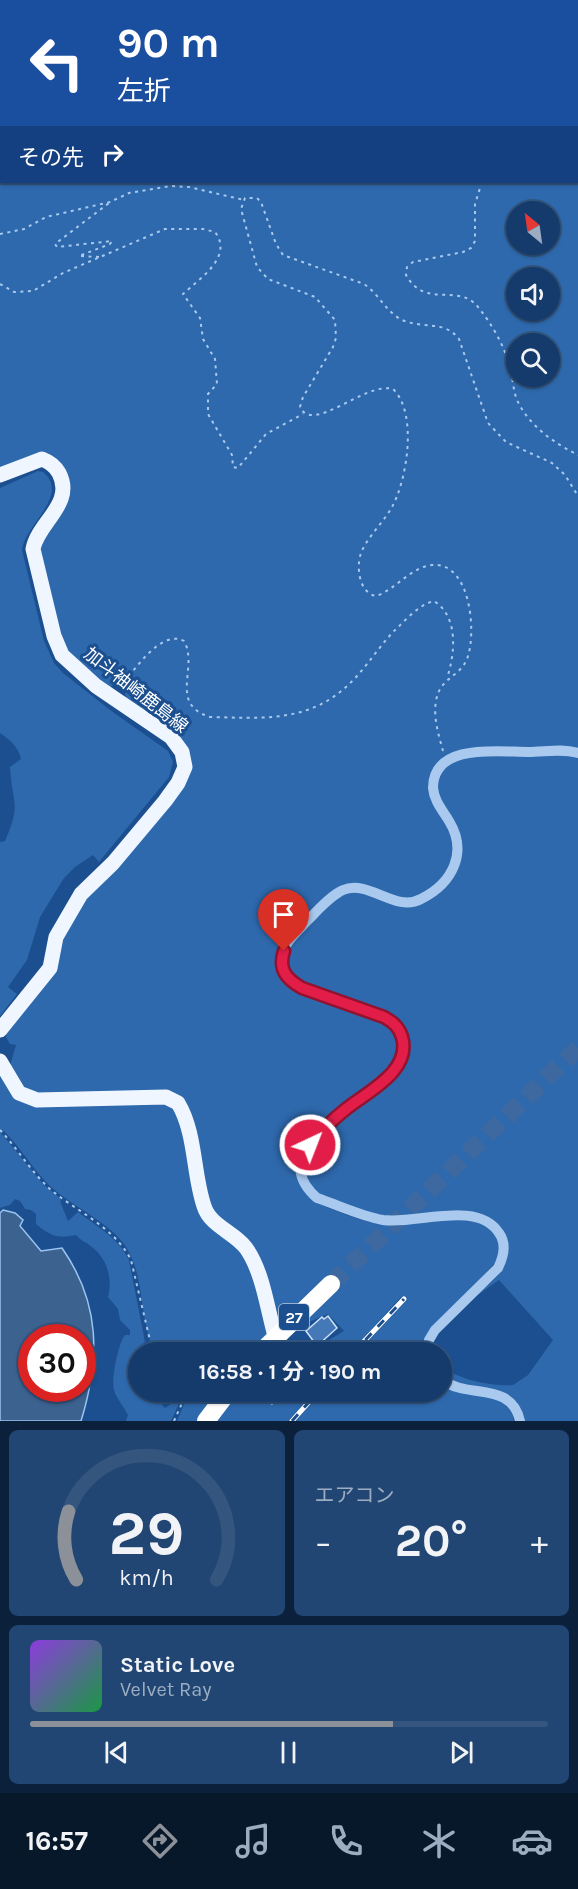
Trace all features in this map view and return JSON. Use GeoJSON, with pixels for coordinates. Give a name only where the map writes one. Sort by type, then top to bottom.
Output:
{"type":"FeatureCollection","features":[{"type":"Feature","properties":{"kind":"highway","name":"27"},"geometry":{"type":"LineString","coordinates":[[270,1342],[331,1284]]}},
{"type":"Feature","properties":{"kind":"highway"},"geometry":{"type":"LineString","coordinates":[[206,1421],[220,1402]]}},
{"type":"Feature","properties":{"kind":"main road","name":"加斗袖崎鹿島線"},"geometry":{"type":"LineString","coordinates":[[0,475],[42,459],[50,462],[61,478],[63,496],[58,507],[37,536],[33,549],[54,636],[62,655],[112,698],[178,744],[184,759],[183,774],[165,801],[113,863],[81,894],[56,937],[50,968],[0,1030]]}},
{"type":"Feature","properties":{"kind":"main road"},"geometry":{"type":"LineString","coordinates":[[0,1061],[19,1093],[31,1099],[166,1097],[178,1103],[189,1136],[204,1208],[213,1221],[238,1239],[250,1255],[275,1336]]}},
{"type":"Feature","properties":{"kind":"street"},"geometry":{"type":"LineString","coordinates":[[429,1342],[435,1330],[498,1268],[503,1258],[503,1241],[494,1226],[476,1217],[459,1215],[409,1220],[381,1219],[317,1198],[310,1192],[302,1173],[302,1164],[310,1145],[332,1121],[392,1073],[403,1053],[403,1039],[392,1022],[384,1017],[302,988],[290,981],[282,967],[281,960],[288,942],[342,891],[353,887],[403,903],[411,903],[429,895],[452,871],[459,850],[456,834],[440,807],[433,789],[436,774],[446,762],[461,754],[481,751],[558,750],[578,753]]}},
{"type":"Feature","properties":{"kind":"street"},"geometry":{"type":"LineString","coordinates":[[452,1386],[456,1389],[507,1397],[516,1407],[520,1421]]}},
{"type":"Feature","properties":{"kind":"path"},"geometry":{"type":"LineString","coordinates":[[482,183],[475,204],[474,241],[471,248],[463,252],[413,262],[407,267],[406,275],[418,290],[428,295],[458,296],[477,306],[505,352],[518,402],[542,432],[556,444],[578,455]]}},
{"type":"Feature","properties":{"kind":"path"},"geometry":{"type":"LineString","coordinates":[[102,257],[79,256],[110,244],[112,241],[57,248],[55,244],[110,202],[129,193],[171,186],[189,187],[244,200]]}},
{"type":"Feature","properties":{"kind":"path"},"geometry":{"type":"LineString","coordinates":[[447,678],[458,673],[465,663],[472,634],[468,600],[459,580],[450,570],[441,566],[423,567],[376,596],[364,589],[360,576],[361,554],[393,505],[405,468],[407,426],[399,394],[393,389],[376,387],[323,414],[309,417],[303,414],[300,407],[303,398],[336,338],[335,320],[315,297],[268,279],[257,267],[241,209],[244,200],[250,196],[261,202],[276,244],[283,255],[364,284],[375,291],[395,316],[404,321],[447,327],[454,331],[459,339],[488,423],[506,442],[552,463],[565,475],[578,496]]}},
{"type":"Feature","properties":{"kind":"path"},"geometry":{"type":"LineString","coordinates":[[0,234],[29,227],[46,217],[110,202]]}},
{"type":"Feature","properties":{"kind":"path"},"geometry":{"type":"LineString","coordinates":[[0,284],[14,292],[27,293],[63,273],[165,229],[203,229],[215,232],[220,241],[219,258],[183,294],[200,318],[203,339],[215,358],[217,384],[208,394],[208,414],[232,455],[233,467],[238,468],[266,434],[303,414]]}},
{"type":"Feature","properties":{"kind":"path"},"geometry":{"type":"LineString","coordinates":[[112,698],[151,651],[169,639],[179,638],[184,641],[188,651],[188,698],[193,707],[202,714],[210,717],[267,718],[300,714],[313,710],[347,687],[409,617],[426,603],[434,601],[441,605],[448,616],[452,630],[453,661],[447,678],[438,690],[435,703],[438,731],[446,762]]}},
{"type":"Feature","properties":{"kind":"path"},"geometry":{"type":"LineString","coordinates":[[0,1130],[51,1189],[110,1233],[125,1248],[131,1260],[150,1342]]}},
{"type":"Feature","properties":{"kind":"path"},"geometry":{"type":"LineString","coordinates":[[174,1421],[183,1402]]}},
{"type":"Feature","properties":{"kind":"shaded area"},"geometry":{"type":"Polygon","coordinates":[[[0,183],[578,183],[578,1421],[525,1421],[518,1406],[509,1397],[499,1392],[464,1386],[452,1380],[452,1372],[473,1381],[513,1385],[528,1375],[553,1340],[499,1280],[469,1301],[495,1279],[507,1259],[506,1240],[496,1225],[478,1214],[459,1210],[405,1217],[379,1214],[324,1196],[314,1189],[308,1179],[307,1156],[317,1140],[333,1124],[390,1080],[402,1064],[407,1048],[401,1048],[392,1066],[374,1084],[328,1119],[309,1138],[297,1158],[297,1179],[314,1202],[363,1220],[380,1224],[395,1224],[458,1219],[477,1221],[492,1228],[499,1241],[497,1261],[431,1329],[425,1342],[367,1342],[406,1301],[401,1297],[360,1342],[326,1342],[344,1331],[328,1314],[309,1322],[293,1333],[288,1331],[336,1289],[339,1290],[327,1276],[284,1318],[276,1318],[254,1253],[249,1246],[217,1220],[208,1208],[200,1182],[191,1127],[181,1101],[168,1093],[159,1092],[139,1095],[87,1093],[38,1096],[23,1091],[9,1069],[16,1045],[10,1044],[6,1037],[7,1027],[54,969],[60,939],[84,897],[116,866],[188,777],[190,758],[181,740],[127,701],[125,694],[127,685],[123,680],[110,687],[91,676],[65,647],[51,612],[39,552],[42,540],[65,498],[68,487],[66,475],[53,456],[44,453],[0,469],[0,183]]]}},
{"type":"Feature","properties":{"kind":"shaded area"},"geometry":{"type":"Polygon","coordinates":[[[38,471],[43,472],[50,481],[52,491],[44,511],[30,531],[22,550],[44,641],[54,663],[63,673],[110,710],[168,751],[173,762],[169,777],[99,862],[93,855],[64,878],[40,917],[27,960],[8,987],[17,994],[0,1016],[0,842],[5,841],[15,810],[10,767],[21,759],[18,750],[0,733],[0,488],[38,471]]]}},
{"type":"Feature","properties":{"kind":"shaded area"},"geometry":{"type":"Polygon","coordinates":[[[0,1071],[16,1097],[176,1105],[196,1187],[247,1257],[269,1331],[260,1342],[150,1342],[137,1272],[126,1247],[102,1223],[51,1187],[4,1131],[1,1133],[43,1184],[62,1200],[60,1201],[68,1221],[78,1212],[119,1245],[129,1260],[145,1342],[128,1342],[128,1402],[160,1402],[165,1408],[173,1402],[180,1402],[171,1421],[126,1421],[128,1415],[115,1393],[113,1378],[120,1346],[125,1335],[130,1335],[130,1330],[120,1320],[118,1309],[108,1297],[110,1284],[108,1270],[102,1257],[76,1235],[54,1236],[46,1231],[36,1224],[36,1214],[25,1209],[20,1201],[15,1199],[10,1205],[0,1208],[0,1071]]]}},
{"type":"Feature","properties":{"kind":"shaded area"},"geometry":{"type":"Polygon","coordinates":[[[3,1210],[15,1213],[23,1220],[20,1226],[41,1251],[62,1248],[84,1290],[92,1324],[18,1324],[18,1402],[86,1402],[81,1421],[0,1421],[0,1213],[3,1210]]]}},
{"type":"Feature","properties":{"kind":"shaded area"},"geometry":{"type":"Polygon","coordinates":[[[452,1384],[485,1392],[495,1397],[511,1411],[514,1421],[296,1421],[313,1402],[452,1402],[452,1384]]]}},
{"type":"Feature","properties":{"kind":"shaded area"},"geometry":{"type":"Polygon","coordinates":[[[185,1402],[212,1402],[198,1421],[177,1421],[185,1402]]]}},
{"type":"Feature","properties":{"kind":"shaded area"},"geometry":{"type":"Polygon","coordinates":[[[229,1402],[267,1402],[273,1405],[275,1402],[305,1402],[288,1421],[216,1421],[229,1402]]]}},
{"type":"Feature","properties":{"kind":"building"},"geometry":{"type":"Polygon","coordinates":[[[328,1316],[337,1328],[321,1342],[314,1342],[306,1331],[322,1317],[324,1319],[328,1316]]]}},
{"type":"Feature","properties":{"kind":"tunnel"},"geometry":{"type":"LineString","coordinates":[[331,1284],[578,1048]]}},
{"type":"Feature","properties":{"kind":"railway"},"geometry":{"type":"LineString","coordinates":[[363,1342],[404,1299]]}},
{"type":"Feature","properties":{"kind":"railway"},"geometry":{"type":"LineString","coordinates":[[292,1421],[309,1402]]}},
{"type":"Feature","properties":{"kind":"route"},"geometry":{"type":"LineString","coordinates":[[284,951],[281,960],[282,967],[290,981],[302,988],[384,1017],[399,1030],[403,1039],[403,1053],[392,1073],[345,1109],[310,1145]]}}]}
